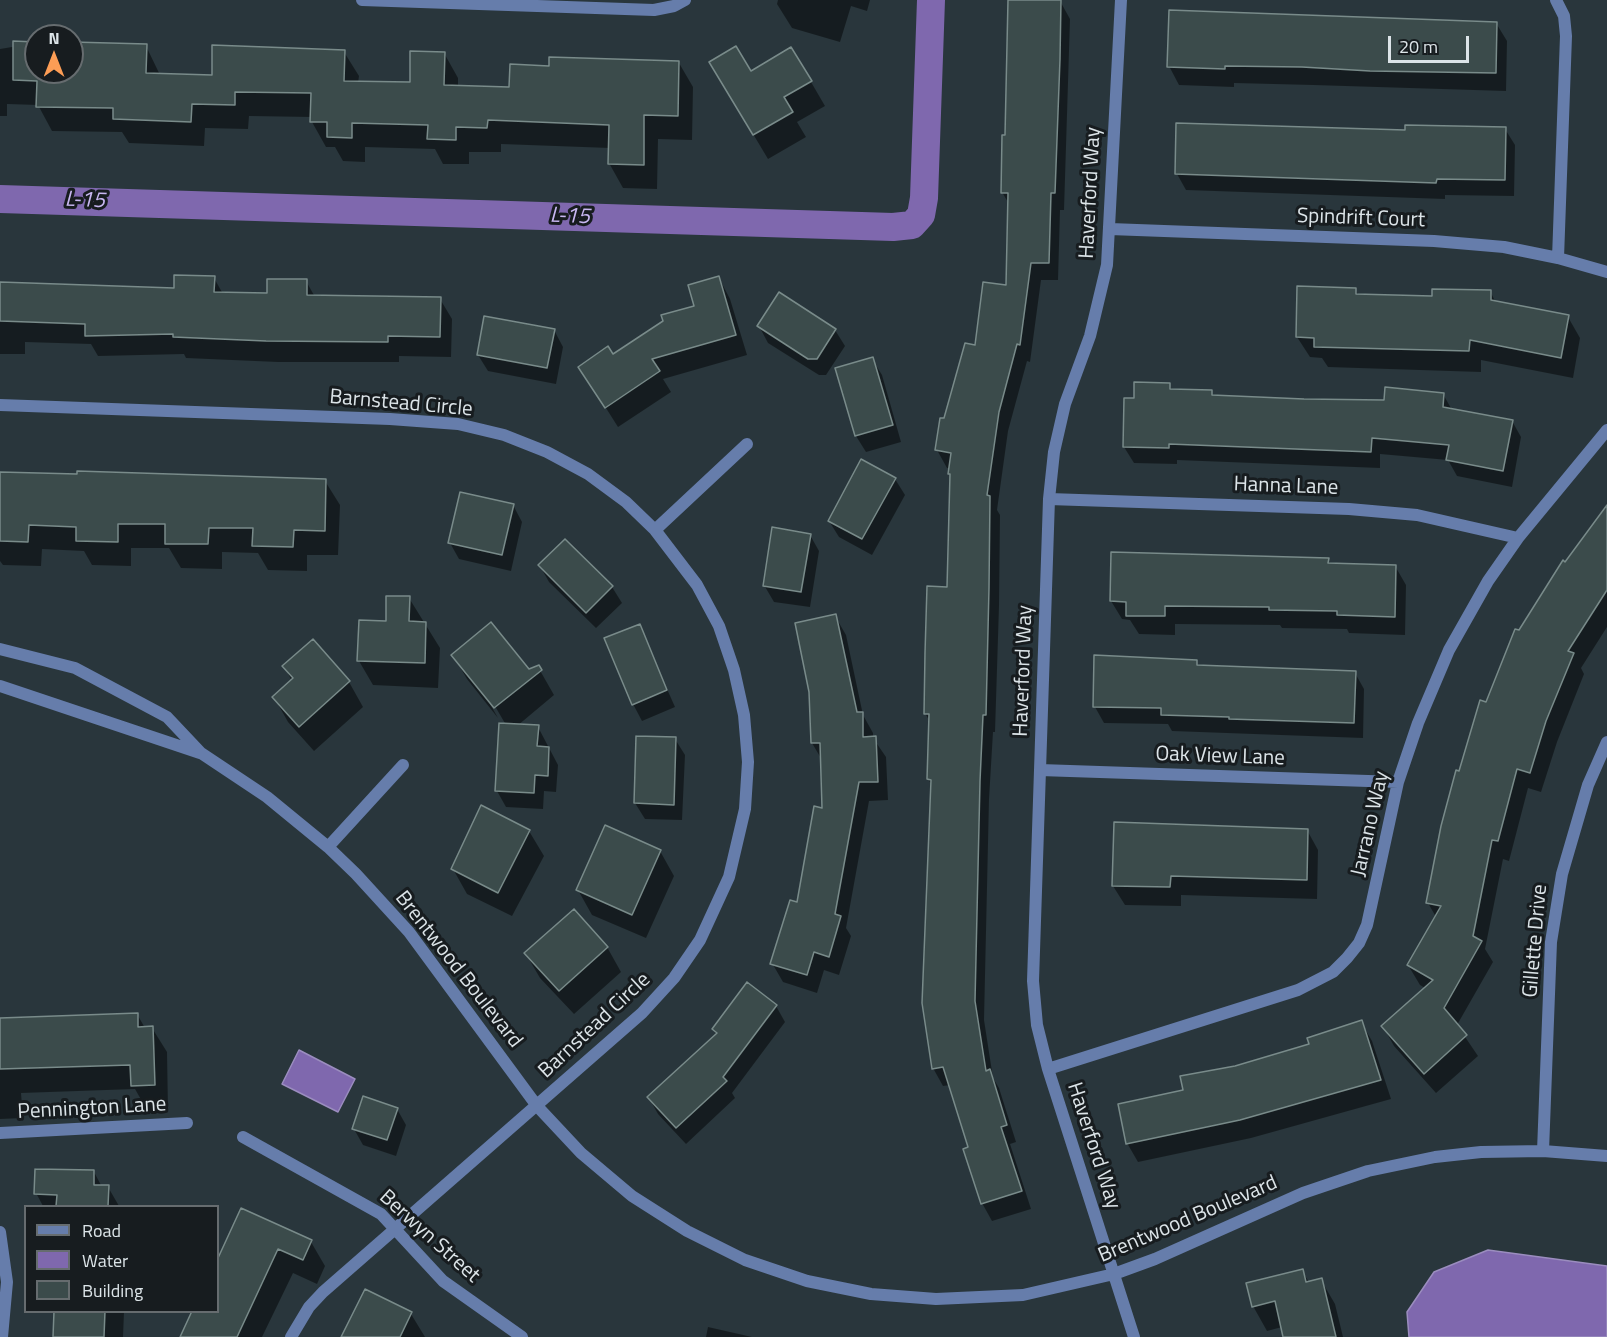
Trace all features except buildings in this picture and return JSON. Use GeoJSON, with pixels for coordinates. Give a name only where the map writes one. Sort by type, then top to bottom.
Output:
{"type":"FeatureCollection","features":[{"type":"Feature","properties":{"kind":"street"},"geometry":{"type":"LineString","coordinates":[[362,0],[654,10],[674,6],[685,0]]}},
{"type":"Feature","properties":{"kind":"street","name":"Haverford Way"},"geometry":{"type":"LineString","coordinates":[[1121,0],[1110,230],[1103,289],[1090,336],[1065,404],[1054,452],[1049,499],[1033,981],[1037,1025],[1048,1069],[1134,1337]]}},
{"type":"Feature","properties":{"kind":"street"},"geometry":{"type":"LineString","coordinates":[[1556,0],[1564,16],[1566,36],[1558,258]]}},
{"type":"Feature","properties":{"kind":"street","name":"Spindrift Court"},"geometry":{"type":"LineString","coordinates":[[1110,230],[1434,241],[1504,247],[1558,258],[1607,272]]}},
{"type":"Feature","properties":{"kind":"street","name":"Barnstead Circle"},"geometry":{"type":"LineString","coordinates":[[0,405],[458,424],[504,435],[547,452],[588,474],[626,502],[655,530],[697,585],[718,626],[734,670],[744,716],[748,762],[741,831],[729,877],[711,920],[674,978],[642,1013],[316,1299],[297,1324],[291,1337]]}},
{"type":"Feature","properties":{"kind":"street","name":"Jarrano Way"},"geometry":{"type":"LineString","coordinates":[[1048,1069],[1298,990],[1333,972],[1359,942],[1367,925],[1398,782],[1418,723],[1449,650],[1488,581],[1518,538],[1607,430]]}},
{"type":"Feature","properties":{"kind":"street"},"geometry":{"type":"LineString","coordinates":[[655,530],[747,444]]}},
{"type":"Feature","properties":{"kind":"street","name":"Hanna Lane"},"geometry":{"type":"LineString","coordinates":[[1049,499],[1360,510],[1417,515],[1518,538]]}},
{"type":"Feature","properties":{"kind":"street","name":"Brentwood Boulevard"},"geometry":{"type":"LineString","coordinates":[[0,650],[75,668],[167,717],[201,753],[267,797],[328,847],[409,932],[537,1106],[581,1154],[632,1196],[687,1231],[746,1260],[807,1281],[871,1294],[936,1299],[980,1299],[1023,1295],[1114,1274],[1155,1259],[1303,1193],[1368,1171],[1435,1157],[1481,1152],[1543,1151],[1607,1156]]}},
{"type":"Feature","properties":{"kind":"street","name":"Brentwood Boulevard"},"geometry":{"type":"LineString","coordinates":[[0,686],[201,753]]}},
{"type":"Feature","properties":{"kind":"street","name":"Gillette Drive"},"geometry":{"type":"LineString","coordinates":[[1543,1151],[1551,942],[1562,874],[1573,829],[1607,742]]}},
{"type":"Feature","properties":{"kind":"street"},"geometry":{"type":"LineString","coordinates":[[328,847],[403,765]]}},
{"type":"Feature","properties":{"kind":"street","name":"Oak View Lane"},"geometry":{"type":"LineString","coordinates":[[1040,770],[1398,782]]}},
{"type":"Feature","properties":{"kind":"street","name":"Pennington Lane"},"geometry":{"type":"LineString","coordinates":[[0,1133],[187,1123]]}},
{"type":"Feature","properties":{"kind":"street","name":"Berwyn Street"},"geometry":{"type":"LineString","coordinates":[[243,1137],[363,1203],[396,1229],[443,1281],[522,1337]]}},
{"type":"Feature","properties":{"kind":"street"},"geometry":{"type":"LineString","coordinates":[[0,1232],[7,1282],[2,1337]]}},
{"type":"Feature","properties":{"kind":"water"},"geometry":{"type":"Polygon","coordinates":[[[299,1050],[355,1079],[338,1112],[282,1084],[299,1050]]]}},
{"type":"Feature","properties":{"kind":"water"},"geometry":{"type":"Polygon","coordinates":[[[1488,1250],[1607,1266],[1607,1337],[1409,1337],[1407,1312],[1434,1272],[1488,1250]]]}},
{"type":"Feature","properties":{"kind":"waterway","name":"L-15"},"geometry":{"type":"LineString","coordinates":[[0,199],[893,227],[912,225],[921,215],[924,198],[931,0]]}}]}
